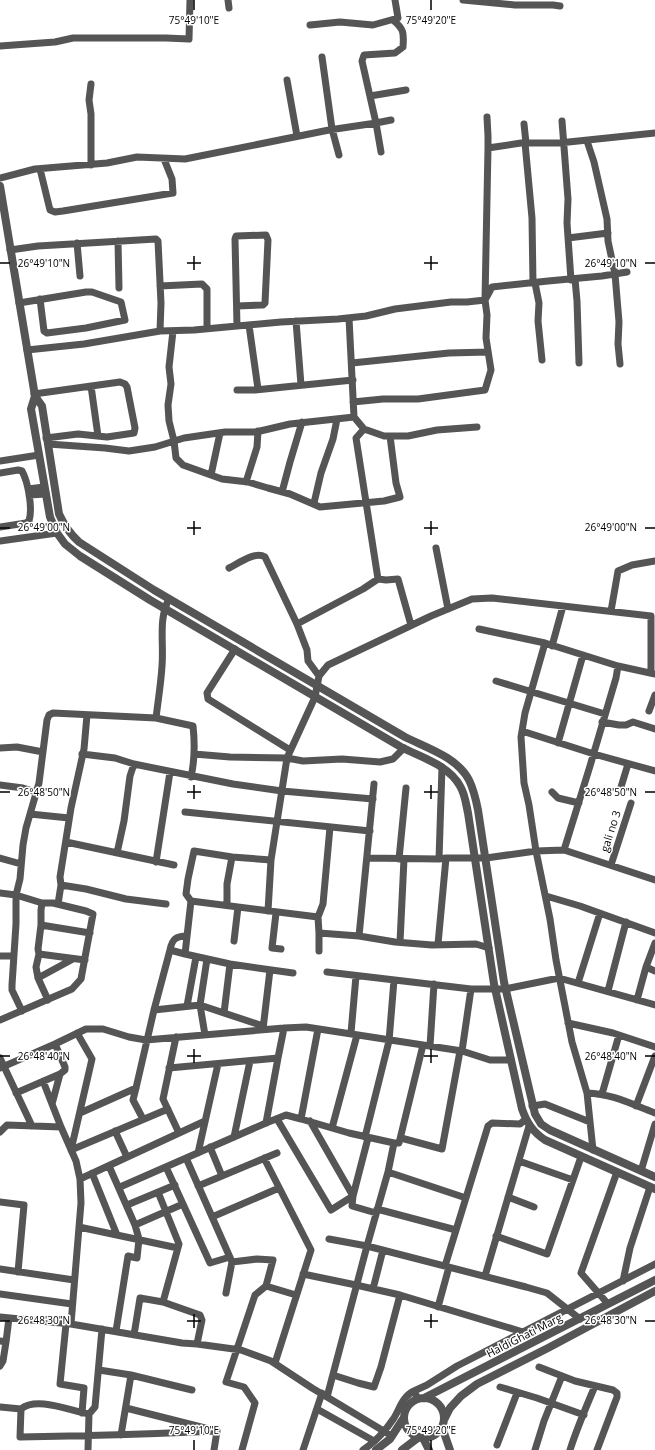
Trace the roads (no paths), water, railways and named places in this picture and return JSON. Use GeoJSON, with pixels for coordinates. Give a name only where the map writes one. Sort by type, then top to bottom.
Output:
{"type":"FeatureCollection","features":[{"type":"Feature","properties":{"kind":"street"},"geometry":{"type":"LineString","coordinates":[[0,46],[55,42],[73,38],[189,39],[190,0]]}},
{"type":"Feature","properties":{"kind":"street"},"geometry":{"type":"LineString","coordinates":[[310,24],[340,22],[373,25],[393,20],[398,18],[395,0]]}},
{"type":"Feature","properties":{"kind":"street"},"geometry":{"type":"LineString","coordinates":[[463,0],[514,5],[560,6]]}},
{"type":"Feature","properties":{"kind":"street"},"geometry":{"type":"LineString","coordinates":[[381,152],[362,60],[364,55],[395,53],[403,48],[404,38],[402,28],[393,20]]}},
{"type":"Feature","properties":{"kind":"street"},"geometry":{"type":"LineString","coordinates":[[322,57],[332,129],[339,155]]}},
{"type":"Feature","properties":{"kind":"street"},"geometry":{"type":"LineString","coordinates":[[286,80],[297,136]]}},
{"type":"Feature","properties":{"kind":"street"},"geometry":{"type":"LineString","coordinates":[[91,84],[89,100],[91,114],[91,164]]}},
{"type":"Feature","properties":{"kind":"street"},"geometry":{"type":"LineString","coordinates":[[370,96],[406,90]]}},
{"type":"Feature","properties":{"kind":"street"},"geometry":{"type":"LineString","coordinates":[[353,402],[383,399],[418,399],[484,390],[491,370],[486,338],[487,315],[484,300],[488,148],[487,117]]}},
{"type":"Feature","properties":{"kind":"street"},"geometry":{"type":"LineString","coordinates":[[0,178],[40,169],[107,163],[137,157],[185,159],[332,129],[391,120]]}},
{"type":"Feature","properties":{"kind":"street"},"geometry":{"type":"LineString","coordinates":[[562,121],[568,199],[568,238],[577,301],[579,363]]}},
{"type":"Feature","properties":{"kind":"street"},"geometry":{"type":"LineString","coordinates":[[524,124],[532,218],[534,283],[539,304],[538,321],[542,360]]}},
{"type":"Feature","properties":{"kind":"street"},"geometry":{"type":"LineString","coordinates":[[488,148],[525,143],[587,141],[655,133]]}},
{"type":"Feature","properties":{"kind":"street"},"geometry":{"type":"LineString","coordinates":[[587,141],[598,178],[607,219],[615,274],[619,322],[618,344],[620,364]]}},
{"type":"Feature","properties":{"kind":"street"},"geometry":{"type":"LineString","coordinates":[[40,169],[50,210],[55,212],[173,193],[172,180],[164,159]]}},
{"type":"Feature","properties":{"kind":"street"},"geometry":{"type":"LineString","coordinates":[[0,186],[4,232],[10,250],[34,395],[31,409],[50,517],[57,533],[65,544],[80,556],[164,608],[404,748],[442,767],[454,777],[465,798],[476,858],[495,989],[511,1060],[528,1122],[534,1132],[545,1140],[652,1188],[630,1248],[623,1281]]}},
{"type":"Feature","properties":{"kind":"street"},"geometry":{"type":"LineString","coordinates":[[568,238],[608,233]]}},
{"type":"Feature","properties":{"kind":"street"},"geometry":{"type":"LineString","coordinates":[[237,306],[265,304],[268,240],[266,235],[236,236],[237,306],[238,326]]}},
{"type":"Feature","properties":{"kind":"street"},"geometry":{"type":"LineString","coordinates":[[10,250],[76,243],[146,239],[157,240],[161,303],[160,331]]}},
{"type":"Feature","properties":{"kind":"street"},"geometry":{"type":"LineString","coordinates":[[118,241],[119,288]]}},
{"type":"Feature","properties":{"kind":"street"},"geometry":{"type":"LineString","coordinates":[[76,243],[80,276]]}},
{"type":"Feature","properties":{"kind":"street"},"geometry":{"type":"LineString","coordinates":[[27,350],[90,343],[160,331],[366,316],[395,308],[484,300],[492,288],[573,280],[628,272]]}},
{"type":"Feature","properties":{"kind":"street"},"geometry":{"type":"LineString","coordinates":[[160,286],[202,284],[206,286],[207,328]]}},
{"type":"Feature","properties":{"kind":"street"},"geometry":{"type":"LineString","coordinates":[[19,303],[40,299],[92,292],[121,302],[125,320],[86,328],[47,332],[44,331],[40,299]]}},
{"type":"Feature","properties":{"kind":"street"},"geometry":{"type":"LineString","coordinates":[[349,318],[354,417],[364,428],[384,436],[408,436],[437,430],[477,428]]}},
{"type":"Feature","properties":{"kind":"street"},"geometry":{"type":"LineString","coordinates":[[296,322],[301,385]]}},
{"type":"Feature","properties":{"kind":"street"},"geometry":{"type":"LineString","coordinates":[[249,325],[258,389]]}},
{"type":"Feature","properties":{"kind":"street"},"geometry":{"type":"LineString","coordinates":[[173,331],[169,367],[169,421],[176,458],[183,464],[222,479],[246,482],[282,492],[314,503],[320,507],[384,501],[400,497],[396,483],[390,436]]}},
{"type":"Feature","properties":{"kind":"street"},"geometry":{"type":"LineString","coordinates":[[352,363],[449,353],[488,352]]}},
{"type":"Feature","properties":{"kind":"street"},"geometry":{"type":"LineString","coordinates":[[237,390],[353,380]]}},
{"type":"Feature","properties":{"kind":"street"},"geometry":{"type":"LineString","coordinates":[[34,395],[120,382],[125,384],[127,387],[135,428],[134,433],[107,437],[78,434],[47,441]]}},
{"type":"Feature","properties":{"kind":"street"},"geometry":{"type":"LineString","coordinates":[[91,386],[98,436]]}},
{"type":"Feature","properties":{"kind":"street"},"geometry":{"type":"LineString","coordinates":[[34,395],[42,406],[59,514],[72,536],[85,547],[169,599],[405,737],[447,758],[461,769],[469,780],[474,794],[486,858],[505,988],[532,1106],[538,1119],[546,1128],[570,1140],[655,1177]]}},
{"type":"Feature","properties":{"kind":"street"},"geometry":{"type":"LineString","coordinates":[[47,441],[129,451],[155,447],[184,438],[220,432],[258,431],[302,422],[354,417]]}},
{"type":"Feature","properties":{"kind":"street"},"geometry":{"type":"LineString","coordinates":[[314,503],[337,419]]}},
{"type":"Feature","properties":{"kind":"street"},"geometry":{"type":"LineString","coordinates":[[282,492],[302,422]]}},
{"type":"Feature","properties":{"kind":"street"},"geometry":{"type":"LineString","coordinates":[[364,428],[356,438],[378,579]]}},
{"type":"Feature","properties":{"kind":"street"},"geometry":{"type":"LineString","coordinates":[[246,482],[257,447],[258,431]]}},
{"type":"Feature","properties":{"kind":"street"},"geometry":{"type":"LineString","coordinates":[[211,475],[220,432]]}},
{"type":"Feature","properties":{"kind":"street"},"geometry":{"type":"LineString","coordinates":[[0,461],[39,455]]}},
{"type":"Feature","properties":{"kind":"street"},"geometry":{"type":"LineString","coordinates":[[0,473],[18,470],[22,471],[28,492],[30,517],[29,521],[26,523],[0,527]]}},
{"type":"Feature","properties":{"kind":"street"},"geometry":{"type":"LineString","coordinates":[[28,492],[45,490]]}},
{"type":"Feature","properties":{"kind":"street"},"geometry":{"type":"LineString","coordinates":[[0,541],[57,533]]}},
{"type":"Feature","properties":{"kind":"street"},"geometry":{"type":"LineString","coordinates":[[436,548],[448,609]]}},
{"type":"Feature","properties":{"kind":"street"},"geometry":{"type":"LineString","coordinates":[[229,568],[256,555],[262,555],[265,557],[297,624],[307,650],[308,661],[319,676]]}},
{"type":"Feature","properties":{"kind":"street"},"geometry":{"type":"LineString","coordinates":[[611,611],[618,571],[632,565],[655,561]]}},
{"type":"Feature","properties":{"kind":"street"},"geometry":{"type":"LineString","coordinates":[[297,624],[363,589],[378,579],[398,579],[411,625]]}},
{"type":"Feature","properties":{"kind":"street"},"geometry":{"type":"LineString","coordinates":[[268,911],[271,860],[287,758],[315,697],[319,676],[328,665],[411,625],[472,598],[492,598],[653,615],[653,674],[618,666],[549,645],[479,630]]}},
{"type":"Feature","properties":{"kind":"street"},"geometry":{"type":"LineString","coordinates":[[156,718],[162,666],[162,628],[164,608],[169,599]]}},
{"type":"Feature","properties":{"kind":"street"},"geometry":{"type":"LineString","coordinates":[[563,606],[532,692],[521,737],[524,783],[530,805],[536,851],[546,896],[568,1023],[587,1093],[593,1150]]}},
{"type":"Feature","properties":{"kind":"street"},"geometry":{"type":"LineString","coordinates":[[235,649],[207,693],[208,699],[290,750]]}},
{"type":"Feature","properties":{"kind":"street"},"geometry":{"type":"LineString","coordinates":[[558,743],[583,655]]}},
{"type":"Feature","properties":{"kind":"street"},"geometry":{"type":"LineString","coordinates":[[564,850],[594,754],[603,718],[616,678],[618,666]]}},
{"type":"Feature","properties":{"kind":"street"},"geometry":{"type":"LineString","coordinates":[[496,681],[569,704],[619,725],[626,725],[633,722],[655,729]]}},
{"type":"Feature","properties":{"kind":"street"},"geometry":{"type":"LineString","coordinates":[[652,708],[655,695]]}},
{"type":"Feature","properties":{"kind":"street"},"geometry":{"type":"LineString","coordinates":[[22,1010],[12,990],[16,924],[16,895],[20,879],[22,845],[40,776],[44,738],[49,715],[52,713],[156,718],[193,726],[195,741],[191,777]]}},
{"type":"Feature","properties":{"kind":"street"},"geometry":{"type":"LineString","coordinates":[[58,904],[61,885],[60,877],[69,818],[82,754],[87,715]]}},
{"type":"Feature","properties":{"kind":"street"},"geometry":{"type":"LineString","coordinates":[[522,731],[594,754],[655,771]]}},
{"type":"Feature","properties":{"kind":"street"},"geometry":{"type":"LineString","coordinates":[[0,748],[17,747],[43,752]]}},
{"type":"Feature","properties":{"kind":"street"},"geometry":{"type":"LineString","coordinates":[[194,754],[230,757],[287,758],[303,761],[342,759],[380,762],[393,759],[404,748]]}},
{"type":"Feature","properties":{"kind":"street"},"geometry":{"type":"LineString","coordinates":[[82,754],[116,758],[134,764],[191,777],[233,784],[282,791],[373,799]]}},
{"type":"Feature","properties":{"kind":"street"},"geometry":{"type":"LineString","coordinates":[[117,853],[124,821],[130,776],[134,764]]}},
{"type":"Feature","properties":{"kind":"street"},"geometry":{"type":"LineString","coordinates":[[621,787],[628,764]]}},
{"type":"Feature","properties":{"kind":"street"},"geometry":{"type":"LineString","coordinates":[[438,944],[442,859],[442,767]]}},
{"type":"Feature","properties":{"kind":"street"},"geometry":{"type":"LineString","coordinates":[[156,862],[170,772]]}},
{"type":"Feature","properties":{"kind":"street"},"geometry":{"type":"LineString","coordinates":[[359,936],[374,784]]}},
{"type":"Feature","properties":{"kind":"street"},"geometry":{"type":"LineString","coordinates":[[0,785],[23,788],[36,792]]}},
{"type":"Feature","properties":{"kind":"street"},"geometry":{"type":"LineString","coordinates":[[400,942],[402,859],[406,788]]}},
{"type":"Feature","properties":{"kind":"street"},"geometry":{"type":"LineString","coordinates":[[552,792],[558,798],[579,803]]}},
{"type":"Feature","properties":{"kind":"street","name":"gali no 3"},"geometry":{"type":"LineString","coordinates":[[611,865],[631,803]]}},
{"type":"Feature","properties":{"kind":"street"},"geometry":{"type":"LineString","coordinates":[[185,812],[370,831]]}},
{"type":"Feature","properties":{"kind":"street"},"geometry":{"type":"LineString","coordinates":[[30,814],[69,818]]}},
{"type":"Feature","properties":{"kind":"street"},"geometry":{"type":"LineString","coordinates":[[319,951],[320,933],[318,917],[323,904],[330,827]]}},
{"type":"Feature","properties":{"kind":"street"},"geometry":{"type":"LineString","coordinates":[[66,842],[174,865]]}},
{"type":"Feature","properties":{"kind":"street"},"geometry":{"type":"LineString","coordinates":[[367,858],[486,858],[536,851],[564,850],[654,877]]}},
{"type":"Feature","properties":{"kind":"street"},"geometry":{"type":"LineString","coordinates":[[185,954],[191,901],[186,894],[194,851],[232,857],[271,860]]}},
{"type":"Feature","properties":{"kind":"street"},"geometry":{"type":"LineString","coordinates":[[227,905],[227,884],[232,857]]}},
{"type":"Feature","properties":{"kind":"street"},"geometry":{"type":"LineString","coordinates":[[0,858],[21,864]]}},
{"type":"Feature","properties":{"kind":"street"},"geometry":{"type":"LineString","coordinates":[[61,885],[86,889],[126,899],[166,904]]}},
{"type":"Feature","properties":{"kind":"street"},"geometry":{"type":"LineString","coordinates":[[0,893],[16,895],[42,904],[53,902],[92,913],[93,918],[82,979],[72,989],[0,1020]]}},
{"type":"Feature","properties":{"kind":"street"},"geometry":{"type":"LineString","coordinates":[[546,896],[655,932]]}},
{"type":"Feature","properties":{"kind":"street"},"geometry":{"type":"LineString","coordinates":[[191,901],[276,913],[318,917]]}},
{"type":"Feature","properties":{"kind":"street"},"geometry":{"type":"LineString","coordinates":[[42,904],[38,949],[39,954],[36,967],[38,978],[48,1000]]}},
{"type":"Feature","properties":{"kind":"street"},"geometry":{"type":"LineString","coordinates":[[234,941],[238,907]]}},
{"type":"Feature","properties":{"kind":"street"},"geometry":{"type":"LineString","coordinates":[[276,913],[272,948],[281,949]]}},
{"type":"Feature","properties":{"kind":"street"},"geometry":{"type":"LineString","coordinates":[[578,983],[600,913]]}},
{"type":"Feature","properties":{"kind":"street"},"geometry":{"type":"LineString","coordinates":[[608,991],[626,922]]}},
{"type":"Feature","properties":{"kind":"street"},"geometry":{"type":"LineString","coordinates":[[41,925],[90,933]]}},
{"type":"Feature","properties":{"kind":"street"},"geometry":{"type":"LineString","coordinates":[[320,933],[359,936],[400,942],[476,944],[489,948]]}},
{"type":"Feature","properties":{"kind":"street"},"geometry":{"type":"LineString","coordinates":[[143,1119],[133,1100],[146,1040],[173,940],[177,937],[187,936]]}},
{"type":"Feature","properties":{"kind":"street"},"geometry":{"type":"LineString","coordinates":[[637,1000],[646,967],[655,943]]}},
{"type":"Feature","properties":{"kind":"street"},"geometry":{"type":"LineString","coordinates":[[170,950],[230,964],[293,973]]}},
{"type":"Feature","properties":{"kind":"street"},"geometry":{"type":"LineString","coordinates":[[39,954],[85,960]]}},
{"type":"Feature","properties":{"kind":"street"},"geometry":{"type":"LineString","coordinates":[[0,956],[13,956]]}},
{"type":"Feature","properties":{"kind":"street"},"geometry":{"type":"LineString","coordinates":[[187,1006],[196,957]]}},
{"type":"Feature","properties":{"kind":"street"},"geometry":{"type":"LineString","coordinates":[[38,978],[73,959]]}},
{"type":"Feature","properties":{"kind":"street"},"geometry":{"type":"LineString","coordinates":[[205,1035],[200,1005],[207,959]]}},
{"type":"Feature","properties":{"kind":"street"},"geometry":{"type":"LineString","coordinates":[[224,1013],[230,964]]}},
{"type":"Feature","properties":{"kind":"street"},"geometry":{"type":"LineString","coordinates":[[646,967],[655,971]]}},
{"type":"Feature","properties":{"kind":"street"},"geometry":{"type":"LineString","coordinates":[[263,1028],[270,970]]}},
{"type":"Feature","properties":{"kind":"street"},"geometry":{"type":"LineString","coordinates":[[328,972],[471,989],[505,988],[559,978],[655,1005]]}},
{"type":"Feature","properties":{"kind":"street"},"geometry":{"type":"LineString","coordinates":[[332,1128],[354,1034],[356,976]]}},
{"type":"Feature","properties":{"kind":"street"},"geometry":{"type":"LineString","coordinates":[[394,980],[389,1041],[352,1206],[456,1230]]}},
{"type":"Feature","properties":{"kind":"street"},"geometry":{"type":"LineString","coordinates":[[120,1187],[286,1115],[367,1137],[399,1143],[427,1046],[434,984]]}},
{"type":"Feature","properties":{"kind":"street"},"geometry":{"type":"LineString","coordinates":[[401,1138],[442,1149],[461,1051],[471,989]]}},
{"type":"Feature","properties":{"kind":"street"},"geometry":{"type":"LineString","coordinates":[[154,1010],[200,1005],[263,1028]]}},
{"type":"Feature","properties":{"kind":"street"},"geometry":{"type":"LineString","coordinates":[[568,1023],[619,1035],[655,1047]]}},
{"type":"Feature","properties":{"kind":"street"},"geometry":{"type":"LineString","coordinates":[[2,1067],[86,1029],[103,1029],[129,1037],[146,1040],[263,1028],[306,1027],[461,1051],[490,1060],[511,1060]]}},
{"type":"Feature","properties":{"kind":"street"},"geometry":{"type":"LineString","coordinates":[[266,1123],[284,1028]]}},
{"type":"Feature","properties":{"kind":"street"},"geometry":{"type":"LineString","coordinates":[[301,1118],[318,1029]]}},
{"type":"Feature","properties":{"kind":"street"},"geometry":{"type":"LineString","coordinates":[[71,1150],[92,1059],[77,1033]]}},
{"type":"Feature","properties":{"kind":"street"},"geometry":{"type":"LineString","coordinates":[[602,1094],[619,1035]]}},
{"type":"Feature","properties":{"kind":"street"},"geometry":{"type":"LineString","coordinates":[[176,1037],[162,1099],[179,1133]]}},
{"type":"Feature","properties":{"kind":"street"},"geometry":{"type":"LineString","coordinates":[[16,1093],[60,1074],[65,1070],[55,1044]]}},
{"type":"Feature","properties":{"kind":"street"},"geometry":{"type":"LineString","coordinates":[[636,1106],[655,1056]]}},
{"type":"Feature","properties":{"kind":"street"},"geometry":{"type":"LineString","coordinates":[[0,1058],[2,1067],[32,1126]]}},
{"type":"Feature","properties":{"kind":"street"},"geometry":{"type":"LineString","coordinates":[[169,1068],[278,1058]]}},
{"type":"Feature","properties":{"kind":"street"},"geometry":{"type":"LineString","coordinates":[[234,1137],[250,1061]]}},
{"type":"Feature","properties":{"kind":"street"},"geometry":{"type":"LineString","coordinates":[[198,1153],[218,1064]]}},
{"type":"Feature","properties":{"kind":"street"},"geometry":{"type":"LineString","coordinates":[[52,1104],[60,1074]]}},
{"type":"Feature","properties":{"kind":"street"},"geometry":{"type":"LineString","coordinates":[[43,1081],[76,1161],[80,1179],[81,1203],[72,1304],[60,1384],[84,1388],[89,1436],[88,1450]]}},
{"type":"Feature","properties":{"kind":"street"},"geometry":{"type":"LineString","coordinates":[[80,1113],[136,1088]]}},
{"type":"Feature","properties":{"kind":"street"},"geometry":{"type":"LineString","coordinates":[[587,1093],[602,1094],[617,1098],[655,1113]]}},
{"type":"Feature","properties":{"kind":"street"},"geometry":{"type":"LineString","coordinates":[[532,1106],[545,1104],[590,1122]]}},
{"type":"Feature","properties":{"kind":"street"},"geometry":{"type":"LineString","coordinates":[[71,1150],[168,1109]]}},
{"type":"Feature","properties":{"kind":"street"},"geometry":{"type":"LineString","coordinates":[[277,1119],[331,1210],[354,1196]]}},
{"type":"Feature","properties":{"kind":"street"},"geometry":{"type":"LineString","coordinates":[[80,1179],[205,1121]]}},
{"type":"Feature","properties":{"kind":"street"},"geometry":{"type":"LineString","coordinates":[[310,1121],[354,1196]]}},
{"type":"Feature","properties":{"kind":"street"},"geometry":{"type":"LineString","coordinates":[[484,1276],[519,1161],[528,1122]]}},
{"type":"Feature","properties":{"kind":"street"},"geometry":{"type":"LineString","coordinates":[[438,1307],[456,1230],[488,1126],[492,1124],[520,1124],[528,1122]]}},
{"type":"Feature","properties":{"kind":"street"},"geometry":{"type":"LineString","coordinates":[[641,1171],[655,1124]]}},
{"type":"Feature","properties":{"kind":"street"},"geometry":{"type":"LineString","coordinates":[[0,1132],[7,1125],[61,1127]]}},
{"type":"Feature","properties":{"kind":"street"},"geometry":{"type":"LineString","coordinates":[[116,1131],[127,1157]]}},
{"type":"Feature","properties":{"kind":"street"},"geometry":{"type":"LineString","coordinates":[[303,1450],[317,1409],[332,1375],[366,1246],[388,1172],[394,1143]]}},
{"type":"Feature","properties":{"kind":"street"},"geometry":{"type":"LineString","coordinates":[[210,1147],[222,1176]]}},
{"type":"Feature","properties":{"kind":"street"},"geometry":{"type":"LineString","coordinates":[[198,1186],[277,1153]]}},
{"type":"Feature","properties":{"kind":"street"},"geometry":{"type":"LineString","coordinates":[[496,1236],[547,1254],[581,1157]]}},
{"type":"Feature","properties":{"kind":"street"},"geometry":{"type":"LineString","coordinates":[[186,1158],[231,1260],[226,1293]]}},
{"type":"Feature","properties":{"kind":"street"},"geometry":{"type":"LineString","coordinates":[[264,1158],[311,1250],[275,1363]]}},
{"type":"Feature","properties":{"kind":"street"},"geometry":{"type":"LineString","coordinates":[[519,1161],[573,1180]]}},
{"type":"Feature","properties":{"kind":"street"},"geometry":{"type":"LineString","coordinates":[[109,1166],[120,1187],[135,1225],[138,1239],[137,1258],[128,1256],[116,1331]]}},
{"type":"Feature","properties":{"kind":"street"},"geometry":{"type":"LineString","coordinates":[[166,1167],[210,1263],[231,1260],[273,1260],[266,1286],[255,1295],[226,1382],[244,1387],[255,1403],[242,1450]]}},
{"type":"Feature","properties":{"kind":"street"},"geometry":{"type":"LineString","coordinates":[[388,1172],[466,1198]]}},
{"type":"Feature","properties":{"kind":"street"},"geometry":{"type":"LineString","coordinates":[[608,1304],[581,1273],[617,1172]]}},
{"type":"Feature","properties":{"kind":"street"},"geometry":{"type":"LineString","coordinates":[[92,1173],[117,1235]]}},
{"type":"Feature","properties":{"kind":"street"},"geometry":{"type":"LineString","coordinates":[[127,1205],[175,1185]]}},
{"type":"Feature","properties":{"kind":"street"},"geometry":{"type":"LineString","coordinates":[[212,1217],[279,1188]]}},
{"type":"Feature","properties":{"kind":"street"},"geometry":{"type":"LineString","coordinates":[[158,1192],[178,1240],[178,1248],[163,1302]]}},
{"type":"Feature","properties":{"kind":"street"},"geometry":{"type":"LineString","coordinates":[[508,1197],[534,1207]]}},
{"type":"Feature","properties":{"kind":"street"},"geometry":{"type":"LineString","coordinates":[[0,1202],[24,1205],[18,1272]]}},
{"type":"Feature","properties":{"kind":"street"},"geometry":{"type":"LineString","coordinates":[[135,1225],[183,1204]]}},
{"type":"Feature","properties":{"kind":"street"},"geometry":{"type":"LineString","coordinates":[[79,1227],[178,1248]]}},
{"type":"Feature","properties":{"kind":"street"},"geometry":{"type":"LineString","coordinates":[[329,1239],[383,1250],[547,1293],[580,1318]]}},
{"type":"Feature","properties":{"kind":"street"},"geometry":{"type":"LineString","coordinates":[[373,1289],[383,1250]]}},
{"type":"Feature","properties":{"kind":"street"},"geometry":{"type":"LineString","coordinates":[[429,1450],[421,1438],[408,1431],[405,1426],[404,1419],[406,1409],[419,1396],[427,1385],[457,1366],[655,1264]]}},
{"type":"Feature","properties":{"kind":"street"},"geometry":{"type":"LineString","coordinates":[[0,1270],[74,1280]]}},
{"type":"Feature","properties":{"kind":"street"},"geometry":{"type":"LineString","coordinates":[[303,1274],[400,1295],[523,1332]]}},
{"type":"Feature","properties":{"kind":"street","name":"HaldiGhati Marg"},"geometry":{"type":"LineString","coordinates":[[419,1396],[655,1280]]}},
{"type":"Feature","properties":{"kind":"street"},"geometry":{"type":"LineString","coordinates":[[266,1286],[296,1295]]}},
{"type":"Feature","properties":{"kind":"street","name":"HaldiGhati Marg"},"geometry":{"type":"LineString","coordinates":[[443,1424],[450,1408],[461,1396],[477,1384],[655,1291]]}},
{"type":"Feature","properties":{"kind":"street"},"geometry":{"type":"LineString","coordinates":[[0,1294],[72,1304]]}},
{"type":"Feature","properties":{"kind":"street"},"geometry":{"type":"LineString","coordinates":[[332,1375],[374,1387],[383,1360],[400,1295]]}},
{"type":"Feature","properties":{"kind":"street"},"geometry":{"type":"LineString","coordinates":[[134,1335],[140,1298],[163,1302],[200,1315],[202,1320],[197,1344]]}},
{"type":"Feature","properties":{"kind":"street"},"geometry":{"type":"LineString","coordinates":[[0,1317],[68,1324],[182,1343],[237,1350],[275,1363],[324,1395],[392,1436]]}},
{"type":"Feature","properties":{"kind":"street"},"geometry":{"type":"LineString","coordinates":[[0,1366],[3,1361],[3,1342],[9,1318]]}},
{"type":"Feature","properties":{"kind":"street"},"geometry":{"type":"LineString","coordinates":[[0,1407],[20,1409],[26,1405],[39,1403],[86,1413],[96,1407],[102,1329]]}},
{"type":"Feature","properties":{"kind":"street"},"geometry":{"type":"LineString","coordinates":[[539,1367],[562,1376],[613,1390],[617,1393],[617,1397],[598,1450]]}},
{"type":"Feature","properties":{"kind":"street"},"geometry":{"type":"LineString","coordinates":[[99,1370],[131,1375],[192,1390]]}},
{"type":"Feature","properties":{"kind":"street"},"geometry":{"type":"LineString","coordinates":[[121,1435],[131,1375]]}},
{"type":"Feature","properties":{"kind":"street"},"geometry":{"type":"LineString","coordinates":[[535,1450],[562,1376]]}},
{"type":"Feature","properties":{"kind":"street"},"geometry":{"type":"LineString","coordinates":[[570,1450],[577,1428],[584,1415],[595,1386]]}},
{"type":"Feature","properties":{"kind":"street"},"geometry":{"type":"LineString","coordinates":[[500,1387],[584,1415]]}},
{"type":"Feature","properties":{"kind":"street"},"geometry":{"type":"LineString","coordinates":[[497,1445],[517,1393]]}},
{"type":"Feature","properties":{"kind":"street"},"geometry":{"type":"LineString","coordinates":[[363,1450],[374,1442],[395,1417],[404,1398],[419,1396],[437,1402],[441,1407],[444,1414],[443,1424],[450,1450]]}},
{"type":"Feature","properties":{"kind":"street"},"geometry":{"type":"LineString","coordinates":[[126,1408],[217,1431]]}},
{"type":"Feature","properties":{"kind":"street"},"geometry":{"type":"LineString","coordinates":[[20,1409],[20,1438],[217,1431]]}},
{"type":"Feature","properties":{"kind":"street"},"geometry":{"type":"LineString","coordinates":[[317,1409],[374,1442]]}},
{"type":"Feature","properties":{"kind":"street"},"geometry":{"type":"LineString","coordinates":[[376,1450],[392,1436],[404,1419]]}},
{"type":"Feature","properties":{"kind":"street"},"geometry":{"type":"LineString","coordinates":[[402,1450],[421,1438],[434,1435],[443,1424]]}},
{"type":"Feature","properties":{"kind":"street"},"geometry":{"type":"LineString","coordinates":[[214,1450],[217,1431]]}}]}
